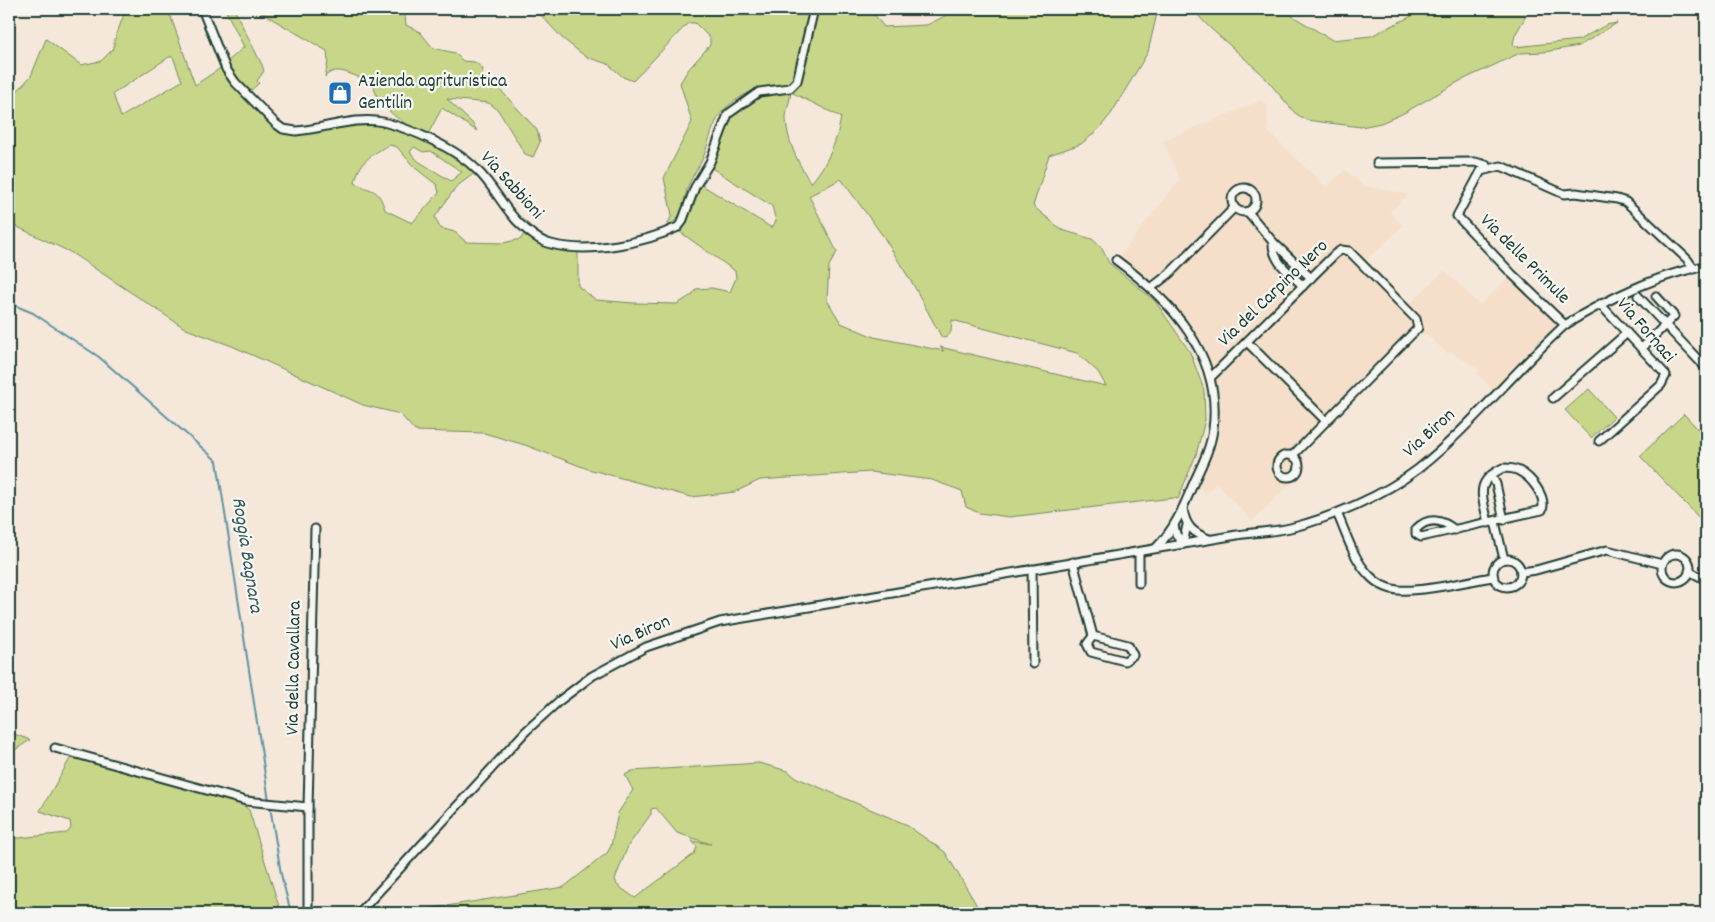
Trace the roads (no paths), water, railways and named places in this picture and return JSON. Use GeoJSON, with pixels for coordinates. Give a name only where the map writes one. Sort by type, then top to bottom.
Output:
{"type":"FeatureCollection","features":[{"type":"Feature","properties":{"kind":"street","name":"Via Sabbioni"},"geometry":{"type":"LineString","coordinates":[[202,9],[226,69],[256,104],[283,129],[309,130],[358,122],[381,122],[426,137],[460,156],[479,171],[506,209],[531,233],[552,245],[590,247],[635,243],[678,227],[682,222],[695,187],[710,162],[728,114],[759,92],[790,88],[797,81],[814,9]]}},
{"type":"Feature","properties":{"kind":"street"},"geometry":{"type":"LineString","coordinates":[[1377,163],[1475,162],[1487,168],[1501,166],[1564,194],[1576,193],[1626,202],[1687,259],[1694,269]]}},
{"type":"Feature","properties":{"kind":"street","name":"Via delle Primule"},"geometry":{"type":"LineString","coordinates":[[1487,168],[1481,171],[1457,216],[1512,274],[1565,325]]}},
{"type":"Feature","properties":{"kind":"street"},"geometry":{"type":"LineString","coordinates":[[1242,188],[1250,189],[1257,200],[1254,208],[1248,212],[1240,212],[1234,208],[1232,200],[1235,192],[1242,188]]}},
{"type":"Feature","properties":{"kind":"street"},"geometry":{"type":"LineString","coordinates":[[1151,288],[1169,274],[1234,208]]}},
{"type":"Feature","properties":{"kind":"street"},"geometry":{"type":"LineString","coordinates":[[1248,212],[1273,242],[1279,244],[1311,278]]}},
{"type":"Feature","properties":{"kind":"street"},"geometry":{"type":"LineString","coordinates":[[1273,242],[1272,252],[1276,259],[1303,286]]}},
{"type":"Feature","properties":{"kind":"street","name":"Via del Carpino Nero"},"geometry":{"type":"LineString","coordinates":[[1211,377],[1335,254],[1341,250],[1349,251],[1418,324],[1415,333],[1292,456]]}},
{"type":"Feature","properties":{"kind":"street"},"geometry":{"type":"LineString","coordinates":[[1116,260],[1169,304],[1185,326],[1200,351],[1211,377],[1214,398],[1213,430],[1205,458],[1174,525],[1156,548]]}},
{"type":"Feature","properties":{"kind":"street","name":"Via Biron"},"geometry":{"type":"LineString","coordinates":[[359,913],[544,714],[592,676],[646,646],[720,622],[1156,548],[1289,528],[1337,513],[1391,486],[1416,470],[1445,446],[1565,325],[1600,304],[1626,293],[1706,266]]}},
{"type":"Feature","properties":{"kind":"street"},"geometry":{"type":"LineString","coordinates":[[1638,296],[1706,368]]}},
{"type":"Feature","properties":{"kind":"street"},"geometry":{"type":"LineString","coordinates":[[1642,348],[1674,316],[1656,296]]}},
{"type":"Feature","properties":{"kind":"street","name":"Via Fornaci"},"geometry":{"type":"LineString","coordinates":[[1599,441],[1661,385],[1666,375],[1600,304]]}},
{"type":"Feature","properties":{"kind":"street"},"geometry":{"type":"LineString","coordinates":[[1554,398],[1627,333]]}},
{"type":"Feature","properties":{"kind":"street"},"geometry":{"type":"LineString","coordinates":[[1247,342],[1326,421]]}},
{"type":"Feature","properties":{"kind":"street"},"geometry":{"type":"LineString","coordinates":[[1455,530],[1442,520],[1434,520],[1421,524],[1416,529],[1416,534],[1421,538],[1492,523],[1542,510],[1544,505],[1541,494],[1528,478],[1519,471],[1503,468],[1485,479],[1481,488],[1492,523],[1504,560]]}},
{"type":"Feature","properties":{"kind":"street"},"geometry":{"type":"LineString","coordinates":[[1491,474],[1496,484],[1504,520]]}},
{"type":"Feature","properties":{"kind":"street"},"geometry":{"type":"LineString","coordinates":[[1183,508],[1187,525],[1183,544]]}},
{"type":"Feature","properties":{"kind":"street"},"geometry":{"type":"LineString","coordinates":[[1337,513],[1352,548],[1368,574],[1382,586],[1398,590],[1415,589],[1493,577]]}},
{"type":"Feature","properties":{"kind":"street"},"geometry":{"type":"LineString","coordinates":[[1174,525],[1176,534],[1183,544]]}},
{"type":"Feature","properties":{"kind":"street"},"geometry":{"type":"LineString","coordinates":[[1187,525],[1200,536],[1212,540]]}},
{"type":"Feature","properties":{"kind":"street","name":"Via della Cavallara"},"geometry":{"type":"LineString","coordinates":[[308,913],[308,807],[314,529]]}},
{"type":"Feature","properties":{"kind":"street"},"geometry":{"type":"LineString","coordinates":[[1521,572],[1536,570],[1607,550],[1662,564]]}},
{"type":"Feature","properties":{"kind":"street"},"geometry":{"type":"LineString","coordinates":[[1139,552],[1140,583]]}},
{"type":"Feature","properties":{"kind":"street"},"geometry":{"type":"LineString","coordinates":[[1680,554],[1689,563],[1689,571],[1679,581],[1670,580],[1663,574],[1662,564],[1667,557],[1680,554]]}},
{"type":"Feature","properties":{"kind":"street"},"geometry":{"type":"LineString","coordinates":[[1504,560],[1515,562],[1521,572],[1519,581],[1507,587],[1498,585],[1493,577],[1495,566],[1504,560]]}},
{"type":"Feature","properties":{"kind":"street"},"geometry":{"type":"LineString","coordinates":[[1073,562],[1093,636]]}},
{"type":"Feature","properties":{"kind":"street"},"geometry":{"type":"LineString","coordinates":[[1032,569],[1032,664]]}},
{"type":"Feature","properties":{"kind":"street"},"geometry":{"type":"LineString","coordinates":[[1689,571],[1706,580]]}},
{"type":"Feature","properties":{"kind":"street"},"geometry":{"type":"LineString","coordinates":[[1093,636],[1128,645],[1133,654],[1125,660],[1091,652],[1087,644],[1093,636]]}},
{"type":"Feature","properties":{"kind":"street"},"geometry":{"type":"LineString","coordinates":[[55,748],[246,801],[308,807]]}},
{"type":"Feature","properties":{"kind":"waterway","name":"Roggia Bagnara"},"geometry":{"type":"LineString","coordinates":[[9,303],[33,313],[99,357],[217,461],[269,801]]}},
{"type":"Feature","properties":{"kind":"waterway","name":"Roggia Bagnara"},"geometry":{"type":"LineString","coordinates":[[270,806],[281,874],[291,913]]}},
{"type":"Feature","properties":{"kind":"place","name":"Azienda agrituristica Gentilin"},"geometry":{"type":"Point","coordinates":[340,93]}}]}
